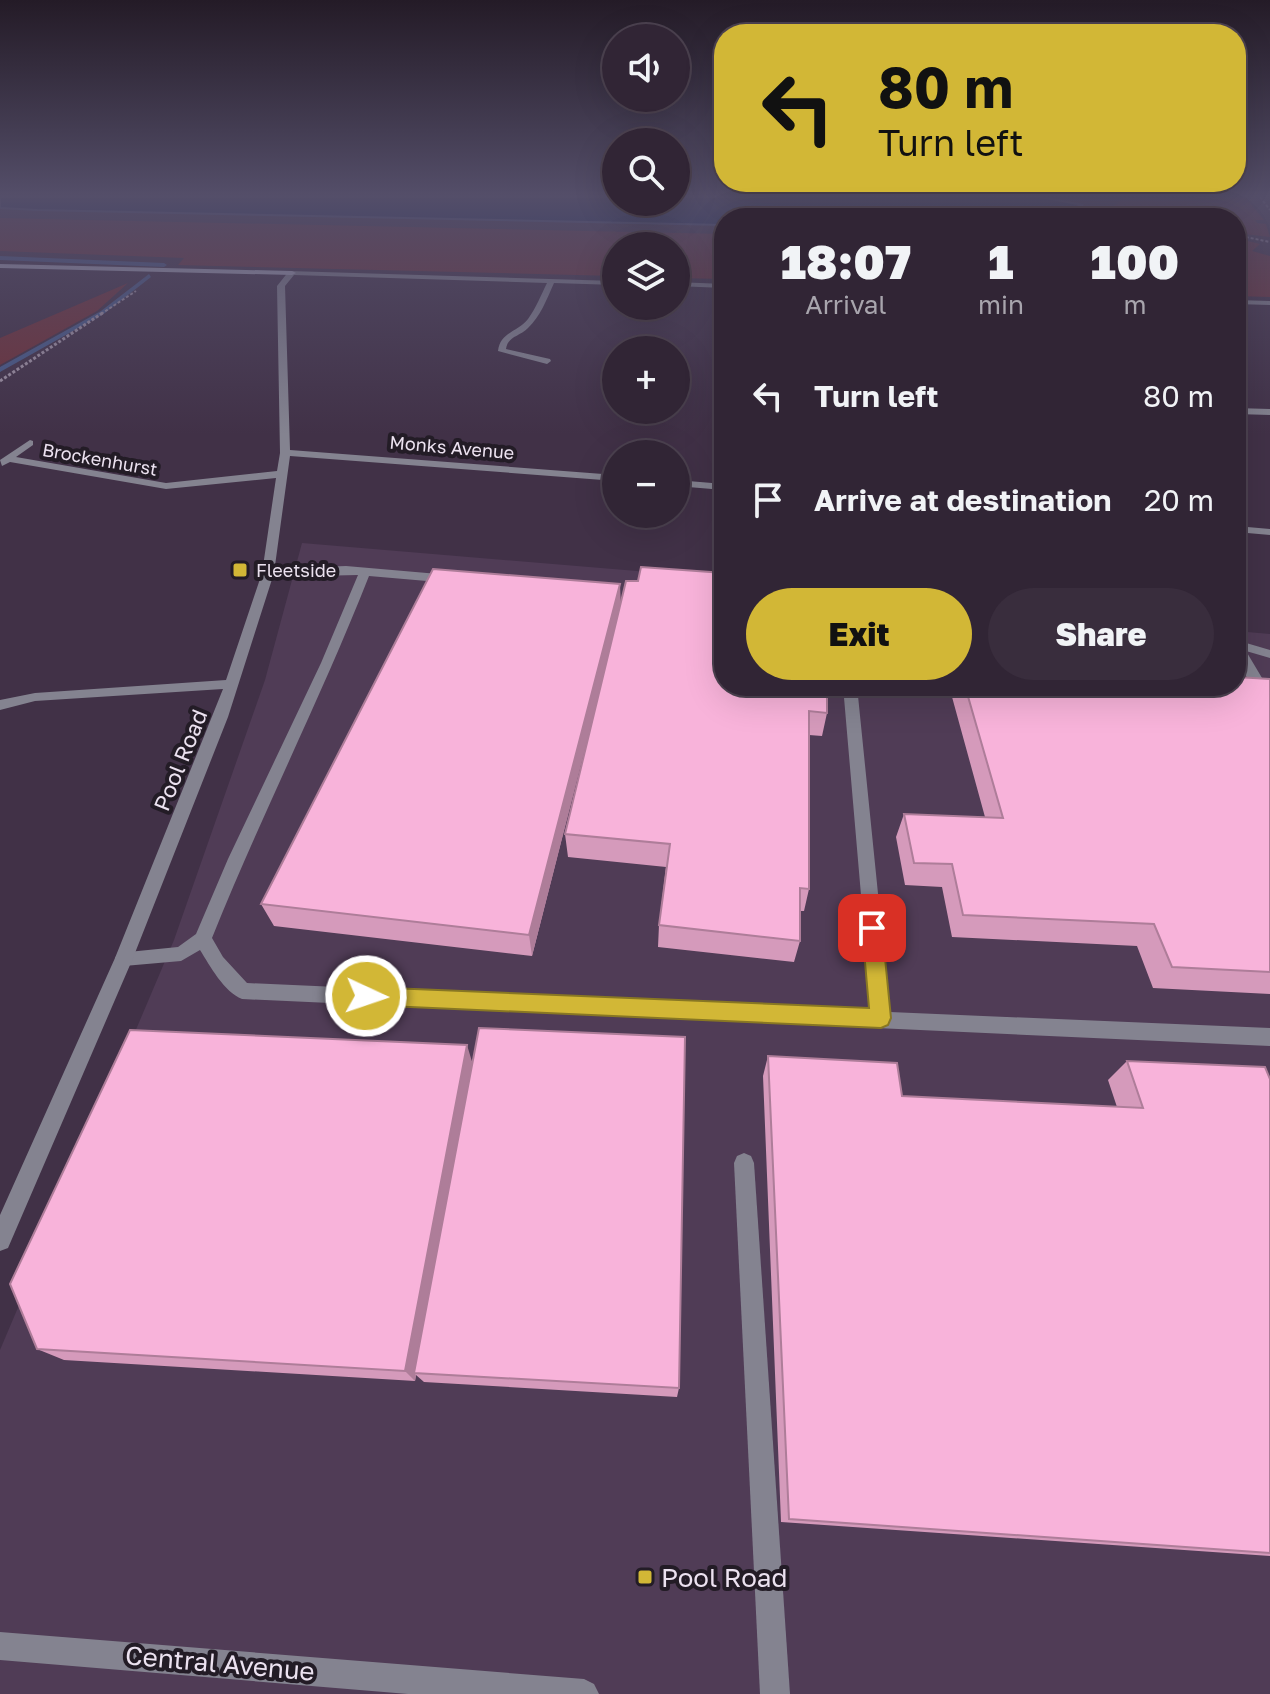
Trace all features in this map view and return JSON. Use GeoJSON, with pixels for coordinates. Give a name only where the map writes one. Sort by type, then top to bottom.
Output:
{"type":"FeatureCollection","features":[{"type":"Feature","properties":{"kind":"street","name":"Pool Road"},"geometry":{"type":"LineString","coordinates":[[0,1240],[124,958],[233,684],[268,573],[285,453],[279,295],[281,286],[289,276]]}},
{"type":"Feature","properties":{"kind":"street"},"geometry":{"type":"LineString","coordinates":[[391,276],[602,283]]}},
{"type":"Feature","properties":{"kind":"street"},"geometry":{"type":"LineString","coordinates":[[547,361],[510,355],[502,351],[501,344],[509,334],[525,328],[551,281]]}},
{"type":"Feature","properties":{"kind":"street"},"geometry":{"type":"LineString","coordinates":[[690,285],[714,286]]}},
{"type":"Feature","properties":{"kind":"street"},"geometry":{"type":"LineString","coordinates":[[1246,302],[1270,303]]}},
{"type":"Feature","properties":{"kind":"street"},"geometry":{"type":"LineString","coordinates":[[1246,411],[1270,412]]}},
{"type":"Feature","properties":{"kind":"street","name":"Brockenhurst"},"geometry":{"type":"LineString","coordinates":[[4,462],[30,443]]}},
{"type":"Feature","properties":{"kind":"street","name":"Monks Avenue"},"geometry":{"type":"LineString","coordinates":[[285,453],[602,477]]}},
{"type":"Feature","properties":{"kind":"street","name":"Brockenhurst"},"geometry":{"type":"LineString","coordinates":[[4,462],[166,486],[281,474]]}},
{"type":"Feature","properties":{"kind":"street"},"geometry":{"type":"LineString","coordinates":[[690,484],[714,486]]}},
{"type":"Feature","properties":{"kind":"street"},"geometry":{"type":"LineString","coordinates":[[1246,530],[1270,532]]}},
{"type":"Feature","properties":{"kind":"street"},"geometry":{"type":"LineString","coordinates":[[268,573],[324,569],[469,580]]}},
{"type":"Feature","properties":{"kind":"street"},"geometry":{"type":"LineString","coordinates":[[124,958],[181,954],[203,939],[236,859],[328,663],[365,572]]}},
{"type":"Feature","properties":{"kind":"street"},"geometry":{"type":"LineString","coordinates":[[1246,647],[1270,654]]}},
{"type":"Feature","properties":{"kind":"street"},"geometry":{"type":"LineString","coordinates":[[1246,662],[1258,683]]}},
{"type":"Feature","properties":{"kind":"street"},"geometry":{"type":"LineString","coordinates":[[0,705],[35,697],[233,684]]}},
{"type":"Feature","properties":{"kind":"street"},"geometry":{"type":"LineString","coordinates":[[851,696],[881,1018]]}},
{"type":"Feature","properties":{"kind":"street"},"geometry":{"type":"LineString","coordinates":[[203,939],[242,991],[1270,1037]]}},
{"type":"Feature","properties":{"kind":"street"},"geometry":{"type":"LineString","coordinates":[[744,1163],[775,1694]]}},
{"type":"Feature","properties":{"kind":"street","name":"Central Avenue"},"geometry":{"type":"LineString","coordinates":[[0,1646],[429,1687],[584,1694]]}},
{"type":"Feature","properties":{"kind":"path"},"geometry":{"type":"LineString","coordinates":[[0,381],[157,276]]}},
{"type":"Feature","properties":{"kind":"shaded area"},"geometry":{"type":"Polygon","coordinates":[[[690,276],[714,276],[714,279],[690,278],[690,276]]]}},
{"type":"Feature","properties":{"kind":"shaded area"},"geometry":{"type":"Polygon","coordinates":[[[1246,276],[1270,276],[1270,297],[1246,296],[1246,276]]]}},
{"type":"Feature","properties":{"kind":"shaded area"},"geometry":{"type":"Polygon","coordinates":[[[128,283],[97,311],[0,365],[0,338],[128,283]]]}},
{"type":"Feature","properties":{"kind":"shaded area"},"geometry":{"type":"Polygon","coordinates":[[[302,543],[649,572],[714,671],[714,696],[1246,696],[1246,632],[1270,634],[1270,1694],[0,1694],[0,1350],[174,940],[265,680],[302,543]]]}},
{"type":"Feature","properties":{"kind":"building"},"geometry":{"type":"Polygon","coordinates":[[[641,567],[714,572],[714,696],[827,696],[827,713],[809,711],[809,889],[800,888],[800,941],[659,925],[670,844],[565,834],[626,581],[638,581],[641,567]]]}},
{"type":"Feature","properties":{"kind":"building"},"geometry":{"type":"Polygon","coordinates":[[[433,569],[620,584],[529,935],[261,904],[433,569]]]}},
{"type":"Feature","properties":{"kind":"building"},"geometry":{"type":"Polygon","coordinates":[[[1246,678],[1270,679],[1270,972],[1172,967],[1154,924],[963,915],[952,864],[914,863],[904,814],[1003,818],[968,696],[1246,696],[1246,678]]]}},
{"type":"Feature","properties":{"kind":"building"},"geometry":{"type":"Polygon","coordinates":[[[479,1028],[685,1037],[679,1388],[414,1373],[479,1028]]]}},
{"type":"Feature","properties":{"kind":"building"},"geometry":{"type":"Polygon","coordinates":[[[130,1030],[467,1045],[405,1371],[37,1349],[10,1284],[130,1030]]]}},
{"type":"Feature","properties":{"kind":"building"},"geometry":{"type":"Polygon","coordinates":[[[768,1056],[897,1063],[902,1096],[1143,1108],[1127,1061],[1265,1067],[1270,1079],[1270,1553],[789,1519],[768,1056]]]}},
{"type":"Feature","properties":{"kind":"waterway"},"geometry":{"type":"LineString","coordinates":[[0,370],[103,312],[149,276]]}},
{"type":"Feature","properties":{"kind":"place","name":"Fleetside"},"geometry":{"type":"Point","coordinates":[240,570]}},
{"type":"Feature","properties":{"kind":"place","name":"Pool Road"},"geometry":{"type":"Point","coordinates":[645,1577]}},
{"type":"Feature","properties":{"kind":"route"},"geometry":{"type":"LineString","coordinates":[[366,996],[881,1018],[872,928]]}}]}
